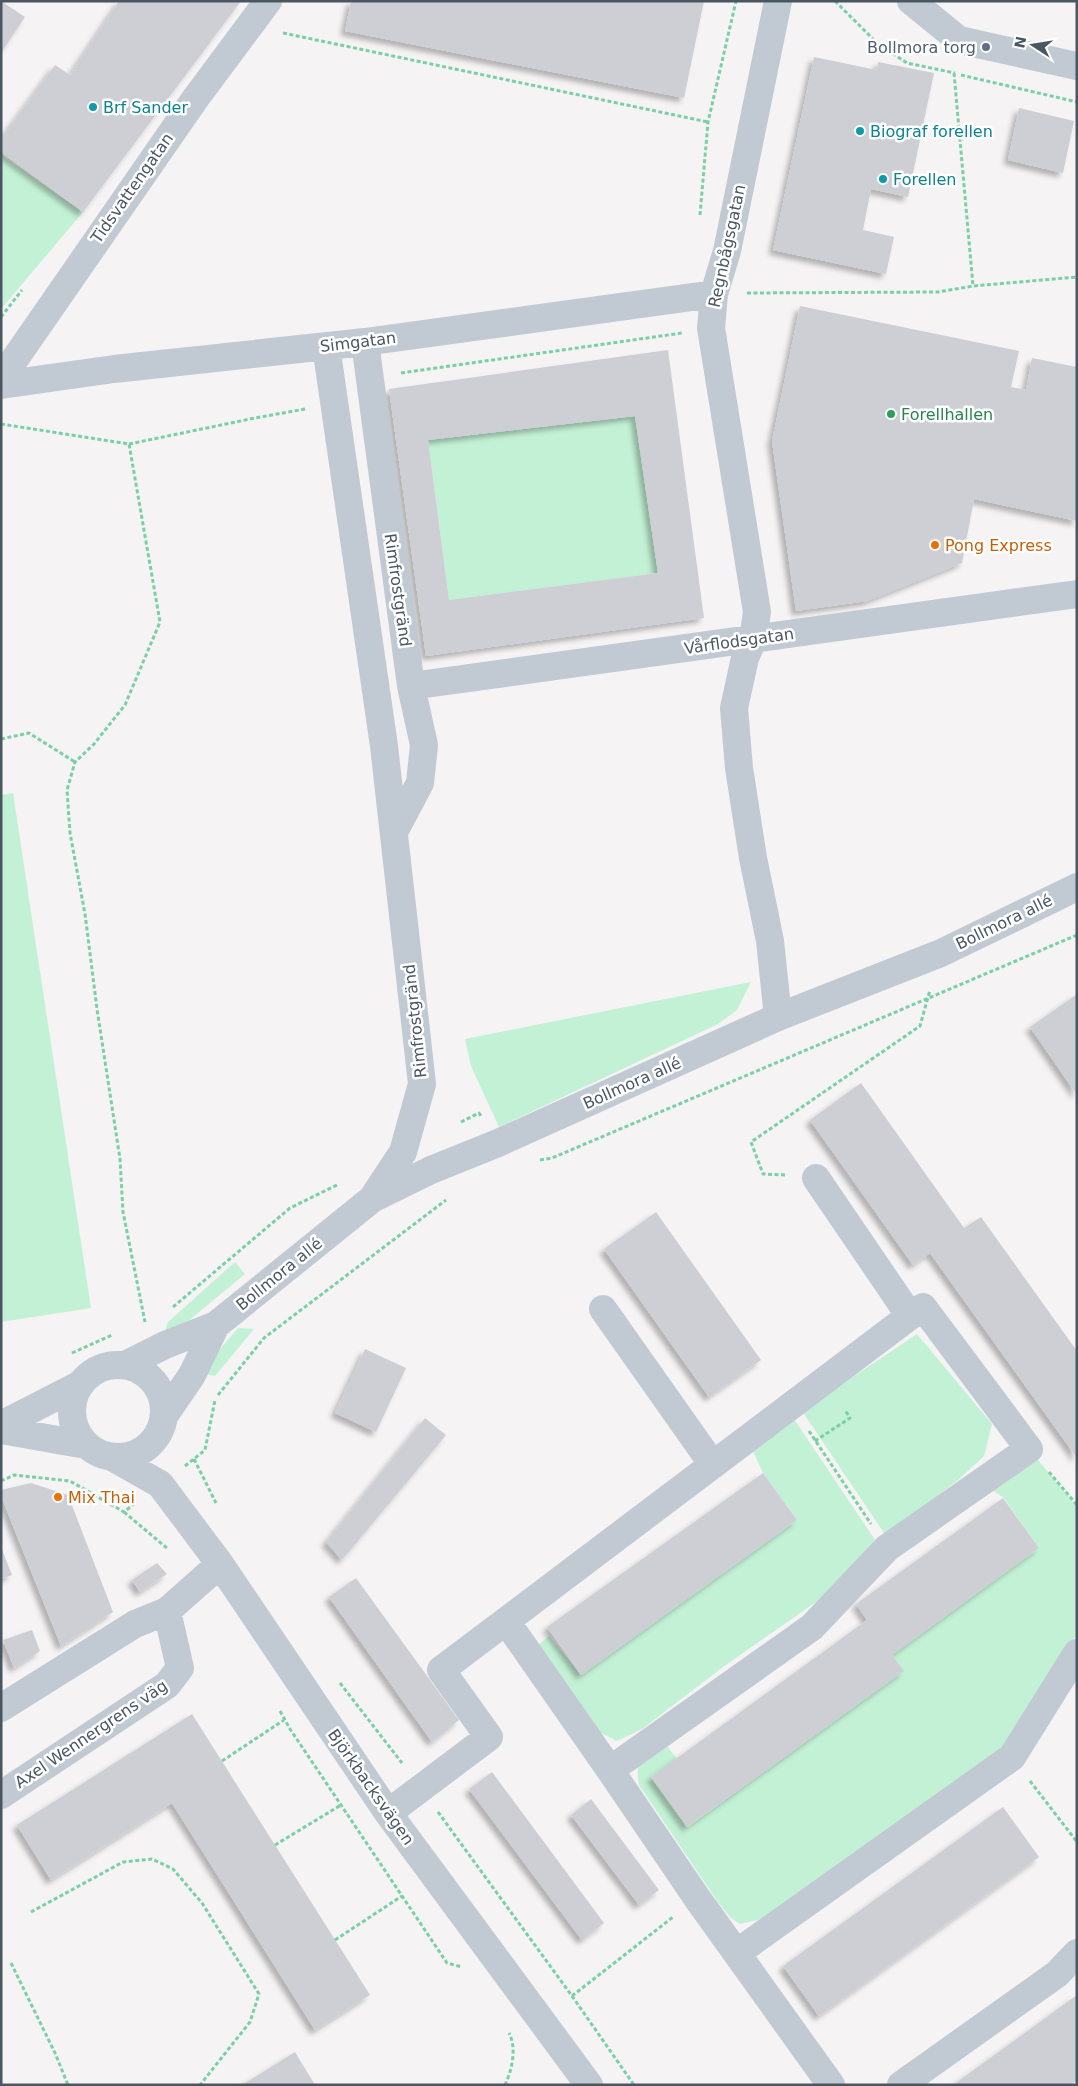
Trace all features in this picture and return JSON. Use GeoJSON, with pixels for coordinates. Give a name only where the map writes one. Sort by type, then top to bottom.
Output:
{"type":"FeatureCollection","features":[{"type":"Feature","properties":{"kind":"street","name":"Tidsvattengatan"},"geometry":{"type":"LineString","coordinates":[[1,379],[195,99],[268,1]]}},
{"type":"Feature","properties":{"kind":"street","name":"Regnbågsgatan"},"geometry":{"type":"LineString","coordinates":[[778,1],[727,251],[714,294],[712,328],[757,612],[753,639],[745,658],[734,708],[739,768],[770,941],[778,1017]]}},
{"type":"Feature","properties":{"kind":"street"},"geometry":{"type":"LineString","coordinates":[[911,1],[959,40],[1077,66]]}},
{"type":"Feature","properties":{"kind":"street","name":"Simgatan"},"geometry":{"type":"LineString","coordinates":[[1,385],[114,369],[365,342],[714,294]]}},
{"type":"Feature","properties":{"kind":"street","name":"Rimfrostgränd"},"geometry":{"type":"LineString","coordinates":[[365,342],[411,686],[424,745],[420,783],[394,832]]}},
{"type":"Feature","properties":{"kind":"street","name":"Rimfrostgränd"},"geometry":{"type":"LineString","coordinates":[[326,346],[384,746],[422,1084],[403,1152],[372,1199]]}},
{"type":"Feature","properties":{"kind":"street","name":"Vårflodsgatan"},"geometry":{"type":"LineString","coordinates":[[411,686],[1071,594]]}},
{"type":"Feature","properties":{"kind":"street","name":"Bollmora allé"},"geometry":{"type":"LineString","coordinates":[[1,1425],[81,1384],[89,1375],[100,1369],[112,1365],[125,1365],[165,1345],[216,1325],[372,1199],[431,1170],[498,1143],[778,1017],[941,953],[1077,887]]}},
{"type":"Feature","properties":{"kind":"street"},"geometry":{"type":"LineString","coordinates":[[816,1178],[910,1316]]}},
{"type":"Feature","properties":{"kind":"street"},"geometry":{"type":"LineString","coordinates":[[388,1813],[489,1737],[441,1670],[923,1307],[1028,1449],[887,1548],[812,1627],[610,1770]]}},
{"type":"Feature","properties":{"kind":"street"},"geometry":{"type":"LineString","coordinates":[[603,1309],[713,1465]]}},
{"type":"Feature","properties":{"kind":"street","name":"Bollmora allé"},"geometry":{"type":"LineString","coordinates":[[152,1443],[160,1431],[164,1416],[192,1375],[216,1325]]}},
{"type":"Feature","properties":{"kind":"street"},"geometry":{"type":"LineString","coordinates":[[125,1365],[137,1369],[152,1380],[164,1401],[164,1416]]}},
{"type":"Feature","properties":{"kind":"street"},"geometry":{"type":"LineString","coordinates":[[81,1384],[75,1396],[72,1409],[73,1422],[78,1434],[86,1445],[98,1453],[112,1457],[126,1457],[140,1452],[152,1443]]}},
{"type":"Feature","properties":{"kind":"street"},"geometry":{"type":"LineString","coordinates":[[1,1430],[86,1445]]}},
{"type":"Feature","properties":{"kind":"street","name":"Björkbacksvägen"},"geometry":{"type":"LineString","coordinates":[[152,1443],[160,1484]]}},
{"type":"Feature","properties":{"kind":"street","name":"Björkbacksvägen"},"geometry":{"type":"LineString","coordinates":[[112,1457],[160,1484],[220,1564],[388,1813],[580,2081]]}},
{"type":"Feature","properties":{"kind":"street"},"geometry":{"type":"LineString","coordinates":[[1,1708],[135,1624],[167,1611],[220,1564]]}},
{"type":"Feature","properties":{"kind":"street","name":"Axel Wennergrens väg"},"geometry":{"type":"LineString","coordinates":[[1,1796],[167,1685],[180,1668],[167,1611]]}},
{"type":"Feature","properties":{"kind":"street"},"geometry":{"type":"LineString","coordinates":[[506,1621],[697,1898],[738,1952],[831,2085]]}},
{"type":"Feature","properties":{"kind":"street"},"geometry":{"type":"LineString","coordinates":[[738,1952],[1012,1757],[1077,1653]]}},
{"type":"Feature","properties":{"kind":"street"},"geometry":{"type":"LineString","coordinates":[[901,2085],[1057,1974],[1077,1953]]}},
{"type":"Feature","properties":{"kind":"path"},"geometry":{"type":"LineString","coordinates":[[251,24],[315,41],[708,122]]}},
{"type":"Feature","properties":{"kind":"path"},"geometry":{"type":"LineString","coordinates":[[954,73],[973,286]]}},
{"type":"Feature","properties":{"kind":"path"},"geometry":{"type":"LineString","coordinates":[[714,294],[938,292],[973,286],[1077,277]]}},
{"type":"Feature","properties":{"kind":"path"},"geometry":{"type":"LineString","coordinates":[[392,374],[688,332]]}},
{"type":"Feature","properties":{"kind":"path"},"geometry":{"type":"LineString","coordinates":[[1,424],[129,444],[306,409]]}},
{"type":"Feature","properties":{"kind":"path"},"geometry":{"type":"LineString","coordinates":[[129,444],[160,622],[125,705],[94,744],[75,762],[67,790],[70,832],[85,914],[97,1009],[120,1159],[124,1212],[147,1328]]}},
{"type":"Feature","properties":{"kind":"path"},"geometry":{"type":"LineString","coordinates":[[1,739],[29,733],[75,762]]}},
{"type":"Feature","properties":{"kind":"path"},"geometry":{"type":"LineString","coordinates":[[534,1161],[552,1158],[1077,935]]}},
{"type":"Feature","properties":{"kind":"path"},"geometry":{"type":"LineString","coordinates":[[816,1178],[762,1174],[751,1142],[920,1026],[941,953]]}},
{"type":"Feature","properties":{"kind":"path"},"geometry":{"type":"LineString","coordinates":[[1,1481],[14,1475],[70,1481],[124,1512],[205,1450],[214,1401],[264,1338],[450,1198]]}},
{"type":"Feature","properties":{"kind":"path"},"geometry":{"type":"LineString","coordinates":[[792,1406],[887,1548]]}},
{"type":"Feature","properties":{"kind":"path"},"geometry":{"type":"LineString","coordinates":[[815,1441],[850,1418],[845,1410]]}},
{"type":"Feature","properties":{"kind":"path"},"geometry":{"type":"LineString","coordinates":[[1028,1449],[1077,1505]]}},
{"type":"Feature","properties":{"kind":"path"},"geometry":{"type":"LineString","coordinates":[[222,1761],[284,1720]]}},
{"type":"Feature","properties":{"kind":"path"},"geometry":{"type":"LineString","coordinates":[[1012,1757],[1077,1842]]}},
{"type":"Feature","properties":{"kind":"path"},"geometry":{"type":"LineString","coordinates":[[275,1844],[341,1805]]}},
{"type":"Feature","properties":{"kind":"path"},"geometry":{"type":"LineString","coordinates":[[31,1912],[123,1862],[152,1859],[173,1869],[202,1903],[259,1994],[250,2022],[200,2085]]}},
{"type":"Feature","properties":{"kind":"path"},"geometry":{"type":"LineString","coordinates":[[335,1940],[402,1896]]}},
{"type":"Feature","properties":{"kind":"path"},"geometry":{"type":"LineString","coordinates":[[572,1996],[697,1898]]}},
{"type":"Feature","properties":{"kind":"path"},"geometry":{"type":"LineString","coordinates":[[11,1962],[55,2053],[68,2085]]}},
{"type":"Feature","properties":{"kind":"green space"},"geometry":{"type":"Polygon","coordinates":[[[1,155],[83,212],[1,309],[1,155]]]}},
{"type":"Feature","properties":{"kind":"green space"},"geometry":{"type":"Polygon","coordinates":[[[635,416],[658,573],[449,600],[428,440],[635,416]]]}},
{"type":"Feature","properties":{"kind":"green space"},"geometry":{"type":"Polygon","coordinates":[[[13,793],[91,1308],[1,1322],[1,795],[13,793]]]}},
{"type":"Feature","properties":{"kind":"green space"},"geometry":{"type":"Polygon","coordinates":[[[751,982],[737,1010],[718,1024],[499,1127],[471,1066],[465,1039],[751,982]]]}},
{"type":"Feature","properties":{"kind":"green space"},"geometry":{"type":"Polygon","coordinates":[[[235,1262],[245,1274],[181,1327],[165,1331],[168,1322],[235,1262]]]}},
{"type":"Feature","properties":{"kind":"green space"},"geometry":{"type":"Polygon","coordinates":[[[238,1328],[254,1329],[215,1376],[206,1374],[210,1361],[238,1328]]]}},
{"type":"Feature","properties":{"kind":"green space"},"geometry":{"type":"Polygon","coordinates":[[[917,1334],[992,1424],[984,1456],[958,1480],[886,1536],[802,1411],[917,1334]]]}},
{"type":"Feature","properties":{"kind":"green space"},"geometry":{"type":"Polygon","coordinates":[[[792,1416],[875,1540],[823,1597],[723,1667],[642,1729],[617,1741],[599,1732],[538,1645],[549,1636],[581,1675],[797,1520],[763,1473],[751,1447],[792,1416]]]}},
{"type":"Feature","properties":{"kind":"green space"},"geometry":{"type":"Polygon","coordinates":[[[1029,1449],[1077,1507],[1077,1635],[1066,1648],[1013,1740],[762,1919],[740,1924],[731,1918],[718,1902],[639,1785],[638,1769],[642,1758],[664,1742],[677,1759],[651,1777],[688,1827],[903,1671],[892,1655],[1039,1548],[1004,1498],[986,1486],[1029,1449]]]}},
{"type":"Feature","properties":{"kind":"building"},"geometry":{"type":"Polygon","coordinates":[[[1,1],[25,17],[1,53],[1,1]]]}},
{"type":"Feature","properties":{"kind":"building","name":"Brf Sander"},"geometry":{"type":"Polygon","coordinates":[[[119,1],[241,1],[83,212],[1,152],[1,139],[55,65],[70,75],[119,1]]]}},
{"type":"Feature","properties":{"kind":"building"},"geometry":{"type":"Polygon","coordinates":[[[351,1],[704,1],[684,98],[345,31],[351,1]]]}},
{"type":"Feature","properties":{"kind":"building","name":"Biograf forellen"},"geometry":{"type":"Polygon","coordinates":[[[814,57],[877,70],[878,62],[934,73],[908,197],[871,189],[863,230],[894,237],[886,274],[773,250],[814,57]]]}},
{"type":"Feature","properties":{"kind":"building"},"geometry":{"type":"Polygon","coordinates":[[[1019,108],[1074,121],[1063,173],[1008,160],[1019,108]]]}},
{"type":"Feature","properties":{"kind":"building"},"geometry":{"type":"Polygon","coordinates":[[[800,306],[1019,351],[1011,387],[1026,390],[1032,358],[1077,367],[1077,521],[974,499],[962,563],[867,601],[796,611],[772,441],[800,306]]]}},
{"type":"Feature","properties":{"kind":"building"},"geometry":{"type":"Polygon","coordinates":[[[668,350],[704,618],[426,656],[389,389],[668,350]],[[635,416],[428,440],[449,600],[658,573],[635,416]]]}},
{"type":"Feature","properties":{"kind":"building"},"geometry":{"type":"Polygon","coordinates":[[[1077,994],[1077,1095],[1030,1027],[1077,994]]]}},
{"type":"Feature","properties":{"kind":"building"},"geometry":{"type":"Polygon","coordinates":[[[861,1083],[964,1228],[981,1217],[1077,1351],[1077,1458],[930,1253],[913,1265],[810,1120],[861,1083]]]}},
{"type":"Feature","properties":{"kind":"building"},"geometry":{"type":"Polygon","coordinates":[[[656,1212],[761,1360],[709,1397],[604,1249],[656,1212]]]}},
{"type":"Feature","properties":{"kind":"building"},"geometry":{"type":"Polygon","coordinates":[[[365,1349],[406,1368],[376,1432],[335,1413],[365,1349]]]}},
{"type":"Feature","properties":{"kind":"building"},"geometry":{"type":"Polygon","coordinates":[[[425,1418],[446,1435],[342,1560],[326,1542],[425,1418]]]}},
{"type":"Feature","properties":{"kind":"building"},"geometry":{"type":"Polygon","coordinates":[[[763,1473],[797,1520],[581,1675],[547,1627],[763,1473]]]}},
{"type":"Feature","properties":{"kind":"building"},"geometry":{"type":"Polygon","coordinates":[[[31,1483],[68,1495],[113,1612],[61,1646],[1,1496],[1,1490],[31,1483]]]}},
{"type":"Feature","properties":{"kind":"building"},"geometry":{"type":"Polygon","coordinates":[[[1003,1498],[1039,1548],[892,1655],[904,1671],[687,1827],[651,1777],[867,1620],[856,1604],[1003,1498]]]}},
{"type":"Feature","properties":{"kind":"building"},"geometry":{"type":"Polygon","coordinates":[[[1,1547],[12,1575],[1,1579],[1,1547]]]}},
{"type":"Feature","properties":{"kind":"building"},"geometry":{"type":"Polygon","coordinates":[[[157,1563],[167,1574],[140,1592],[132,1580],[157,1563]]]}},
{"type":"Feature","properties":{"kind":"building"},"geometry":{"type":"Polygon","coordinates":[[[356,1578],[459,1720],[432,1742],[329,1597],[356,1578]]]}},
{"type":"Feature","properties":{"kind":"building"},"geometry":{"type":"Polygon","coordinates":[[[32,1630],[40,1651],[14,1668],[3,1640],[32,1630]]]}},
{"type":"Feature","properties":{"kind":"building"},"geometry":{"type":"Polygon","coordinates":[[[192,1714],[370,1995],[315,2030],[172,1803],[51,1880],[17,1825],[192,1714]]]}},
{"type":"Feature","properties":{"kind":"building"},"geometry":{"type":"Polygon","coordinates":[[[492,1772],[604,1923],[582,1940],[469,1789],[492,1772]]]}},
{"type":"Feature","properties":{"kind":"building"},"geometry":{"type":"Polygon","coordinates":[[[591,1799],[659,1890],[639,1905],[571,1815],[591,1799]]]}},
{"type":"Feature","properties":{"kind":"building"},"geometry":{"type":"Polygon","coordinates":[[[1003,1807],[1039,1857],[819,2016],[783,1966],[1003,1807]]]}},
{"type":"Feature","properties":{"kind":"building"},"geometry":{"type":"Polygon","coordinates":[[[1077,1995],[1077,2080],[1070,2085],[953,2085],[1077,1995]]]}},
{"type":"Feature","properties":{"kind":"building"},"geometry":{"type":"Polygon","coordinates":[[[295,2052],[315,2085],[242,2085],[295,2052]]]}},
{"type":"Feature","properties":{"kind":"place","name":"Bollmora torg"},"geometry":{"type":"Point","coordinates":[986,47]}},
{"type":"Feature","properties":{"kind":"place","name":"Brf Sander"},"geometry":{"type":"Point","coordinates":[93,107]}},
{"type":"Feature","properties":{"kind":"place","name":"Biograf forellen"},"geometry":{"type":"Point","coordinates":[860,131]}},
{"type":"Feature","properties":{"kind":"place","name":"Forellen"},"geometry":{"type":"Point","coordinates":[883,179]}},
{"type":"Feature","properties":{"kind":"place","name":"Forellhallen"},"geometry":{"type":"Point","coordinates":[891,414]}},
{"type":"Feature","properties":{"kind":"place","name":"Pong Express"},"geometry":{"type":"Point","coordinates":[935,545]}},
{"type":"Feature","properties":{"kind":"place","name":"Mix Thai"},"geometry":{"type":"Point","coordinates":[58,1497]}}]}
